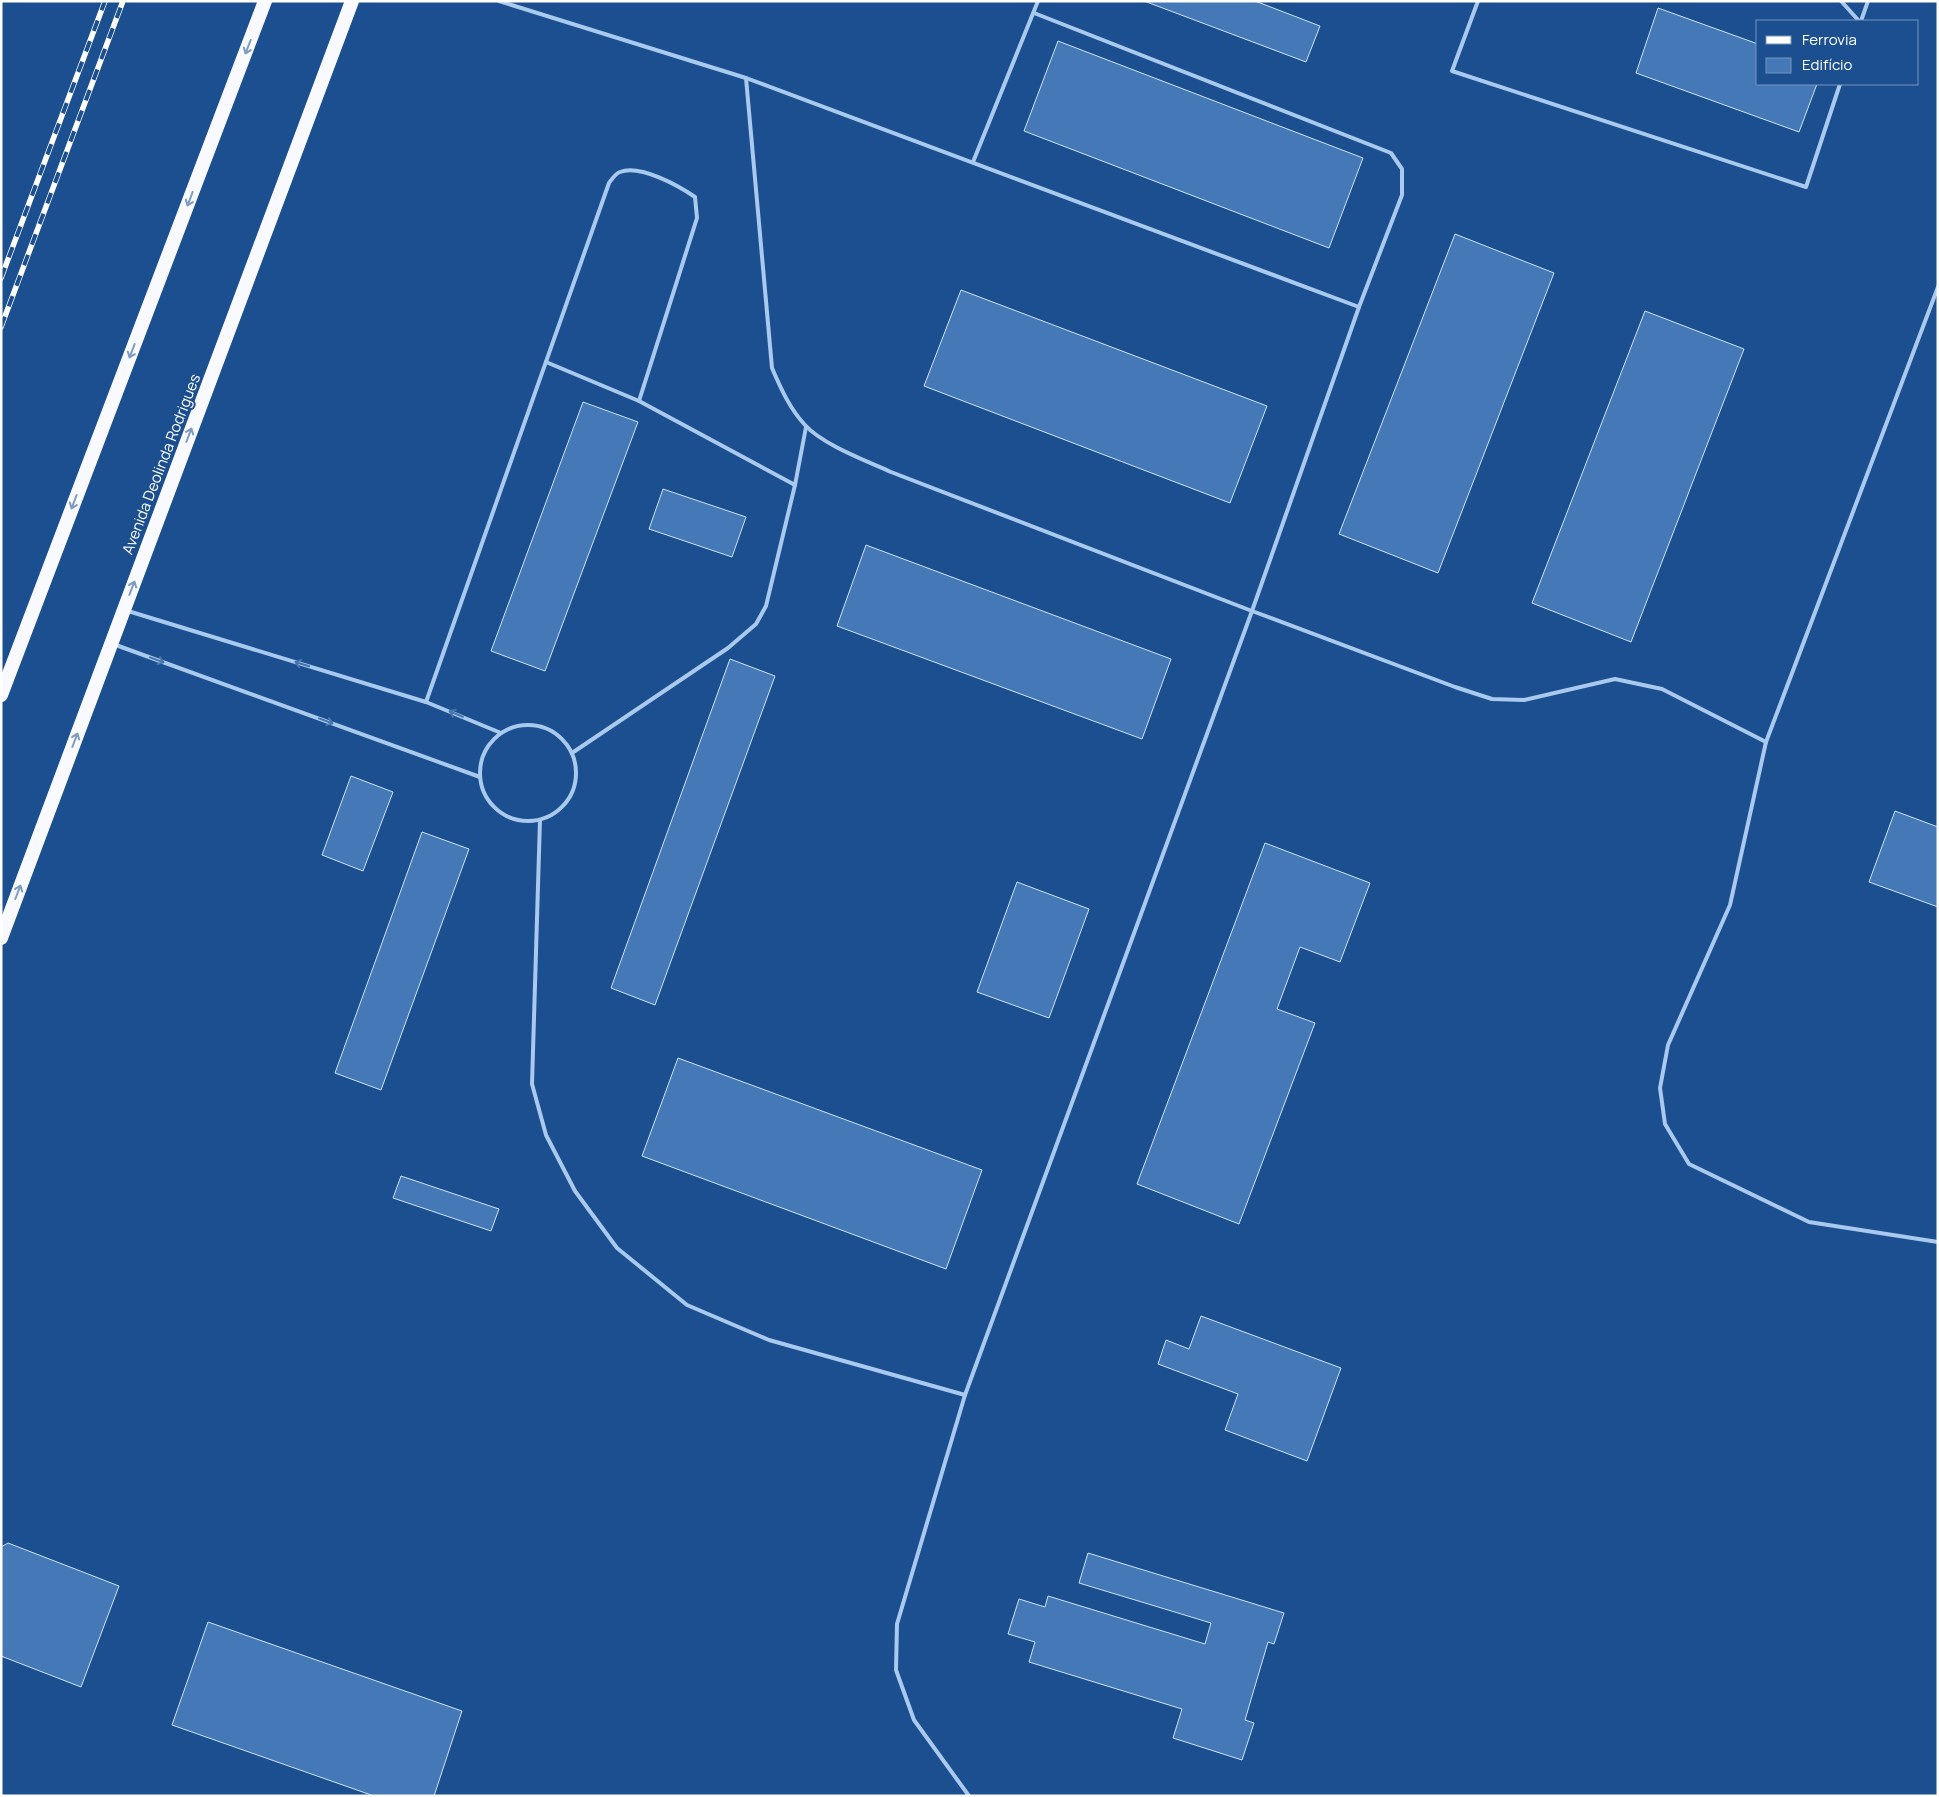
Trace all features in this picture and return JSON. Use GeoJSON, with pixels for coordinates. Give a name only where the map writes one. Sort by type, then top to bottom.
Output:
{"type":"FeatureCollection","features":[{"type":"Feature","properties":{"kind":"highway"},"geometry":{"type":"LineString","coordinates":[[1,695],[265,1]]}},
{"type":"Feature","properties":{"kind":"highway","name":"Avenida Deolinda Rodrigues"},"geometry":{"type":"LineString","coordinates":[[1,938],[352,1]]}},
{"type":"Feature","properties":{"kind":"lane"},"geometry":{"type":"LineString","coordinates":[[499,1],[746,78],[1359,307]]}},
{"type":"Feature","properties":{"kind":"lane"},"geometry":{"type":"LineString","coordinates":[[973,162],[1038,1]]}},
{"type":"Feature","properties":{"kind":"lane"},"geometry":{"type":"LineString","coordinates":[[1478,1],[1452,71],[1806,187],[1840,85]]}},
{"type":"Feature","properties":{"kind":"lane"},"geometry":{"type":"LineString","coordinates":[[1841,1],[1859,20]]}},
{"type":"Feature","properties":{"kind":"lane"},"geometry":{"type":"LineString","coordinates":[[1860,20],[1868,1]]}},
{"type":"Feature","properties":{"kind":"lane"},"geometry":{"type":"LineString","coordinates":[[970,1796],[914,1720],[896,1670],[897,1624],[965,1395],[1252,611],[1359,307],[1402,195],[1402,169],[1391,154],[1034,13]]}},
{"type":"Feature","properties":{"kind":"lane"},"geometry":{"type":"LineString","coordinates":[[746,78],[772,368],[787,401],[806,427],[835,446],[891,472],[1455,688],[1492,699],[1524,700],[1615,679],[1662,689],[1766,742]]}},
{"type":"Feature","properties":{"kind":"lane"},"geometry":{"type":"LineString","coordinates":[[426,702],[609,183],[618,172],[630,170],[641,171],[685,190],[696,198],[697,206],[697,218],[639,401]]}},
{"type":"Feature","properties":{"kind":"lane"},"geometry":{"type":"LineString","coordinates":[[1938,288],[1766,742],[1730,905],[1668,1045],[1660,1088],[1665,1124],[1689,1164],[1809,1222],[1938,1242]]}},
{"type":"Feature","properties":{"kind":"lane"},"geometry":{"type":"LineString","coordinates":[[546,362],[639,401],[795,485]]}},
{"type":"Feature","properties":{"kind":"lane"},"geometry":{"type":"LineString","coordinates":[[572,753],[728,648],[756,624],[766,606],[795,485],[806,427]]}},
{"type":"Feature","properties":{"kind":"lane"},"geometry":{"type":"LineString","coordinates":[[124,610],[426,702],[501,734]]}},
{"type":"Feature","properties":{"kind":"lane"},"geometry":{"type":"LineString","coordinates":[[111,643],[480,777]]}},
{"type":"Feature","properties":{"kind":"lane"},"geometry":{"type":"LineString","coordinates":[[532,725],[548,729],[562,739],[572,753],[576,769],[574,786],[567,801],[556,813],[540,820],[524,821],[508,817],[494,807],[484,793],[480,777],[482,760],[489,745],[501,734],[516,727],[532,725]]}},
{"type":"Feature","properties":{"kind":"lane"},"geometry":{"type":"LineString","coordinates":[[540,820],[532,1084],[546,1135],[575,1191],[617,1248],[687,1305],[769,1340],[965,1395]]}},
{"type":"Feature","properties":{"kind":"building"},"geometry":{"type":"Polygon","coordinates":[[[1144,1],[1255,1],[1320,26],[1306,62],[1144,1]]]}},
{"type":"Feature","properties":{"kind":"building"},"geometry":{"type":"Polygon","coordinates":[[[1658,8],[1756,43],[1756,85],[1817,85],[1799,132],[1636,73],[1658,8]]]}},
{"type":"Feature","properties":{"kind":"building"},"geometry":{"type":"Polygon","coordinates":[[[1058,41],[1363,158],[1329,248],[1024,131],[1058,41]]]}},
{"type":"Feature","properties":{"kind":"building"},"geometry":{"type":"Polygon","coordinates":[[[1455,234],[1554,273],[1438,573],[1339,534],[1455,234]]]}},
{"type":"Feature","properties":{"kind":"building"},"geometry":{"type":"Polygon","coordinates":[[[961,290],[1267,406],[1230,503],[924,386],[961,290]]]}},
{"type":"Feature","properties":{"kind":"building"},"geometry":{"type":"Polygon","coordinates":[[[1645,311],[1744,349],[1631,642],[1532,603],[1645,311]]]}},
{"type":"Feature","properties":{"kind":"building"},"geometry":{"type":"Polygon","coordinates":[[[583,402],[638,422],[545,671],[491,651],[583,402]]]}},
{"type":"Feature","properties":{"kind":"building"},"geometry":{"type":"Polygon","coordinates":[[[663,489],[746,517],[732,557],[649,529],[663,489]]]}},
{"type":"Feature","properties":{"kind":"building"},"geometry":{"type":"Polygon","coordinates":[[[866,545],[1171,659],[1142,739],[837,626],[866,545]]]}},
{"type":"Feature","properties":{"kind":"building"},"geometry":{"type":"Polygon","coordinates":[[[730,659],[775,676],[655,1005],[611,988],[730,659]]]}},
{"type":"Feature","properties":{"kind":"building"},"geometry":{"type":"Polygon","coordinates":[[[351,776],[393,792],[363,871],[322,855],[351,776]]]}},
{"type":"Feature","properties":{"kind":"building"},"geometry":{"type":"Polygon","coordinates":[[[1895,811],[1938,827],[1938,907],[1869,882],[1895,811]]]}},
{"type":"Feature","properties":{"kind":"building"},"geometry":{"type":"Polygon","coordinates":[[[422,832],[469,849],[381,1090],[335,1073],[422,832]]]}},
{"type":"Feature","properties":{"kind":"building"},"geometry":{"type":"Polygon","coordinates":[[[1265,843],[1370,883],[1340,962],[1300,947],[1277,1009],[1315,1023],[1239,1224],[1137,1184],[1265,843]]]}},
{"type":"Feature","properties":{"kind":"building"},"geometry":{"type":"Polygon","coordinates":[[[1017,882],[1089,909],[1049,1018],[977,992],[1017,882]]]}},
{"type":"Feature","properties":{"kind":"building"},"geometry":{"type":"Polygon","coordinates":[[[678,1058],[982,1170],[946,1269],[642,1156],[678,1058]]]}},
{"type":"Feature","properties":{"kind":"building"},"geometry":{"type":"Polygon","coordinates":[[[401,1176],[499,1209],[491,1231],[393,1198],[401,1176]]]}},
{"type":"Feature","properties":{"kind":"building"},"geometry":{"type":"Polygon","coordinates":[[[1201,1316],[1341,1368],[1307,1461],[1225,1430],[1238,1394],[1158,1364],[1166,1340],[1189,1349],[1201,1316]]]}},
{"type":"Feature","properties":{"kind":"building"},"geometry":{"type":"Polygon","coordinates":[[[8,1543],[119,1586],[81,1687],[1,1656],[1,1547],[8,1543]]]}},
{"type":"Feature","properties":{"kind":"building"},"geometry":{"type":"Polygon","coordinates":[[[1088,1553],[1284,1613],[1274,1644],[1268,1642],[1245,1720],[1254,1723],[1242,1760],[1173,1738],[1182,1709],[1029,1662],[1035,1642],[1008,1634],[1019,1599],[1045,1607],[1048,1596],[1205,1644],[1211,1623],[1079,1583],[1088,1553]]]}},
{"type":"Feature","properties":{"kind":"building"},"geometry":{"type":"Polygon","coordinates":[[[208,1622],[462,1711],[434,1796],[374,1796],[172,1725],[208,1622]]]}},
{"type":"Feature","properties":{"kind":"railway"},"geometry":{"type":"LineString","coordinates":[[1,278],[105,1]]}},
{"type":"Feature","properties":{"kind":"railway"},"geometry":{"type":"LineString","coordinates":[[1,327],[123,1]]}}]}
